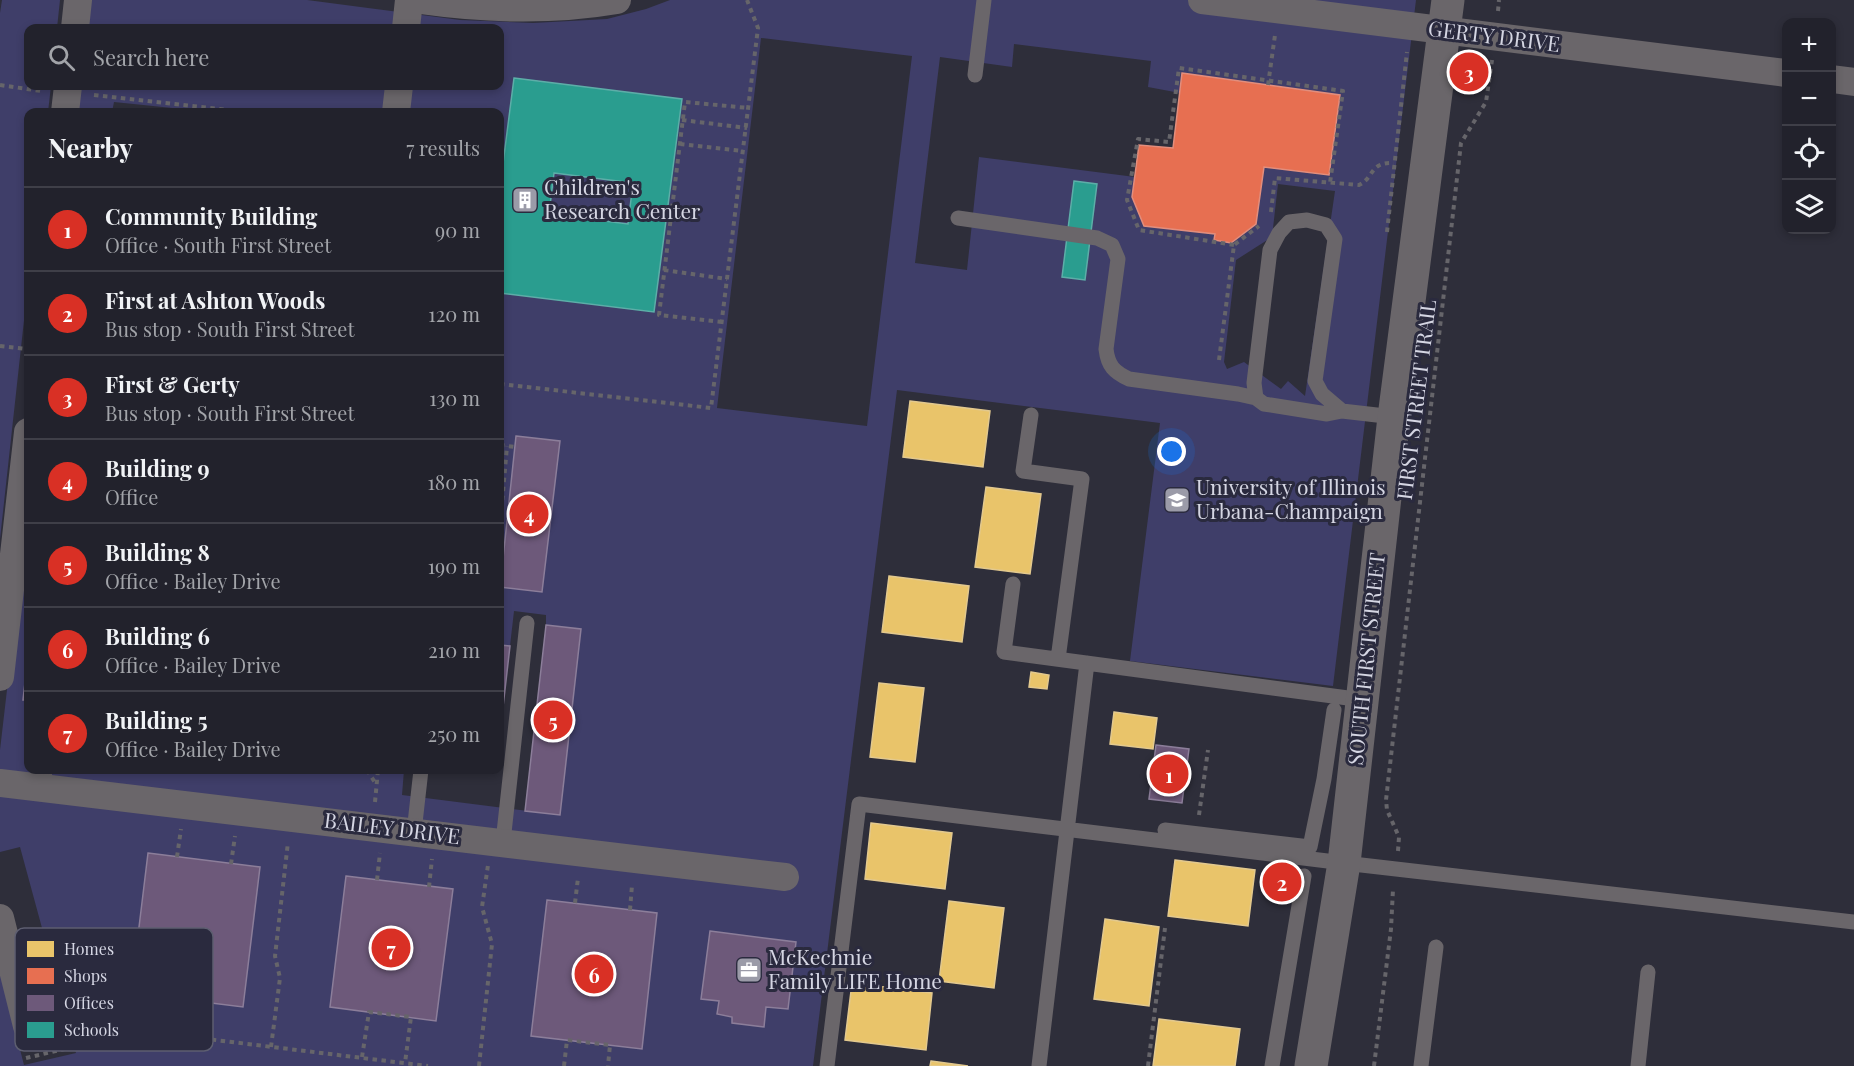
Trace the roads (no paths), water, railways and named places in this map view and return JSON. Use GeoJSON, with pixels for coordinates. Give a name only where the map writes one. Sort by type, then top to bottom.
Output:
{"type":"FeatureCollection","features":[{"type":"Feature","properties":{"kind":"street"},"geometry":{"type":"LineString","coordinates":[[75,24],[78,0]]}},
{"type":"Feature","properties":{"kind":"street"},"geometry":{"type":"LineString","coordinates":[[406,24],[409,0]]}},
{"type":"Feature","properties":{"kind":"street"},"geometry":{"type":"LineString","coordinates":[[420,0],[446,4],[508,6],[617,0]]}},
{"type":"Feature","properties":{"kind":"street","name":"GERTY DRIVE"},"geometry":{"type":"LineString","coordinates":[[1202,0],[1279,10],[1309,7],[1446,15],[1782,73]]}},
{"type":"Feature","properties":{"kind":"street","name":"SOUTH FIRST STREET"},"geometry":{"type":"LineString","coordinates":[[1311,1066],[1344,863],[1348,705],[1394,417],[1446,15]]}},
{"type":"Feature","properties":{"kind":"street"},"geometry":{"type":"LineString","coordinates":[[1836,80],[1854,82]]}},
{"type":"Feature","properties":{"kind":"street"},"geometry":{"type":"LineString","coordinates":[[396,108],[399,90]]}},
{"type":"Feature","properties":{"kind":"street"},"geometry":{"type":"LineString","coordinates":[[0,677],[24,467]]}},
{"type":"Feature","properties":{"kind":"street","name":"BAILEY DRIVE"},"geometry":{"type":"LineString","coordinates":[[0,783],[44,779],[376,835],[785,877]]}},
{"type":"Feature","properties":{"kind":"street"},"geometry":{"type":"LineString","coordinates":[[0,918],[15,978]]}},
{"type":"Feature","properties":{"kind":"lane"},"geometry":{"type":"LineString","coordinates":[[975,75],[984,0]]}},
{"type":"Feature","properties":{"kind":"lane"},"geometry":{"type":"LineString","coordinates":[[958,218],[1097,238],[1112,245],[1118,259],[1106,349],[1107,362],[1116,372],[1129,379],[1238,394],[1264,404],[1327,414],[1342,411],[1394,417]]}},
{"type":"Feature","properties":{"kind":"lane"},"geometry":{"type":"LineString","coordinates":[[1256,399],[1254,383],[1270,250],[1279,233],[1289,222],[1307,220],[1326,225],[1335,238],[1315,381],[1322,394],[1342,411]]}},
{"type":"Feature","properties":{"kind":"lane"},"geometry":{"type":"LineString","coordinates":[[1031,415],[1023,471],[1082,479],[1058,659]]}},
{"type":"Feature","properties":{"kind":"lane"},"geometry":{"type":"LineString","coordinates":[[1013,584],[1004,652],[1348,705],[1324,779],[1310,848],[1165,830]]}},
{"type":"Feature","properties":{"kind":"lane"},"geometry":{"type":"LineString","coordinates":[[496,849],[516,723],[527,623]]}},
{"type":"Feature","properties":{"kind":"lane"},"geometry":{"type":"LineString","coordinates":[[1039,1066],[1087,663]]}},
{"type":"Feature","properties":{"kind":"lane"},"geometry":{"type":"LineString","coordinates":[[504,722],[516,723]]}},
{"type":"Feature","properties":{"kind":"lane"},"geometry":{"type":"LineString","coordinates":[[421,774],[424,840]]}},
{"type":"Feature","properties":{"kind":"lane"},"geometry":{"type":"LineString","coordinates":[[827,1066],[859,804],[1854,922]]}},
{"type":"Feature","properties":{"kind":"lane"},"geometry":{"type":"LineString","coordinates":[[1272,1066],[1304,876]]}},
{"type":"Feature","properties":{"kind":"lane"},"geometry":{"type":"LineString","coordinates":[[1421,1066],[1436,947]]}},
{"type":"Feature","properties":{"kind":"lane"},"geometry":{"type":"LineString","coordinates":[[1638,1066],[1648,972]]}},
{"type":"Feature","properties":{"kind":"place","name":"First & Gerty"},"geometry":{"type":"Point","coordinates":[1469,72]}},
{"type":"Feature","properties":{"kind":"place","name":"Children's Research Center"},"geometry":{"type":"Point","coordinates":[525,200]}},
{"type":"Feature","properties":{"kind":"place","name":"University of Illinois Urbana-Champaign"},"geometry":{"type":"Point","coordinates":[1177,500]}},
{"type":"Feature","properties":{"kind":"place","name":"Building 9"},"geometry":{"type":"Point","coordinates":[529,514]}},
{"type":"Feature","properties":{"kind":"place","name":"Building 8"},"geometry":{"type":"Point","coordinates":[553,720]}},
{"type":"Feature","properties":{"kind":"place","name":"Community Building"},"geometry":{"type":"Point","coordinates":[1169,774]}},
{"type":"Feature","properties":{"kind":"place","name":"First at Ashton Woods"},"geometry":{"type":"Point","coordinates":[1282,882]}},
{"type":"Feature","properties":{"kind":"place","name":"Building 5"},"geometry":{"type":"Point","coordinates":[391,948]}},
{"type":"Feature","properties":{"kind":"place","name":"McKechnie Family LIFE Home"},"geometry":{"type":"Point","coordinates":[749,970]}},
{"type":"Feature","properties":{"kind":"place","name":"Building 6"},"geometry":{"type":"Point","coordinates":[594,974]}}]}
